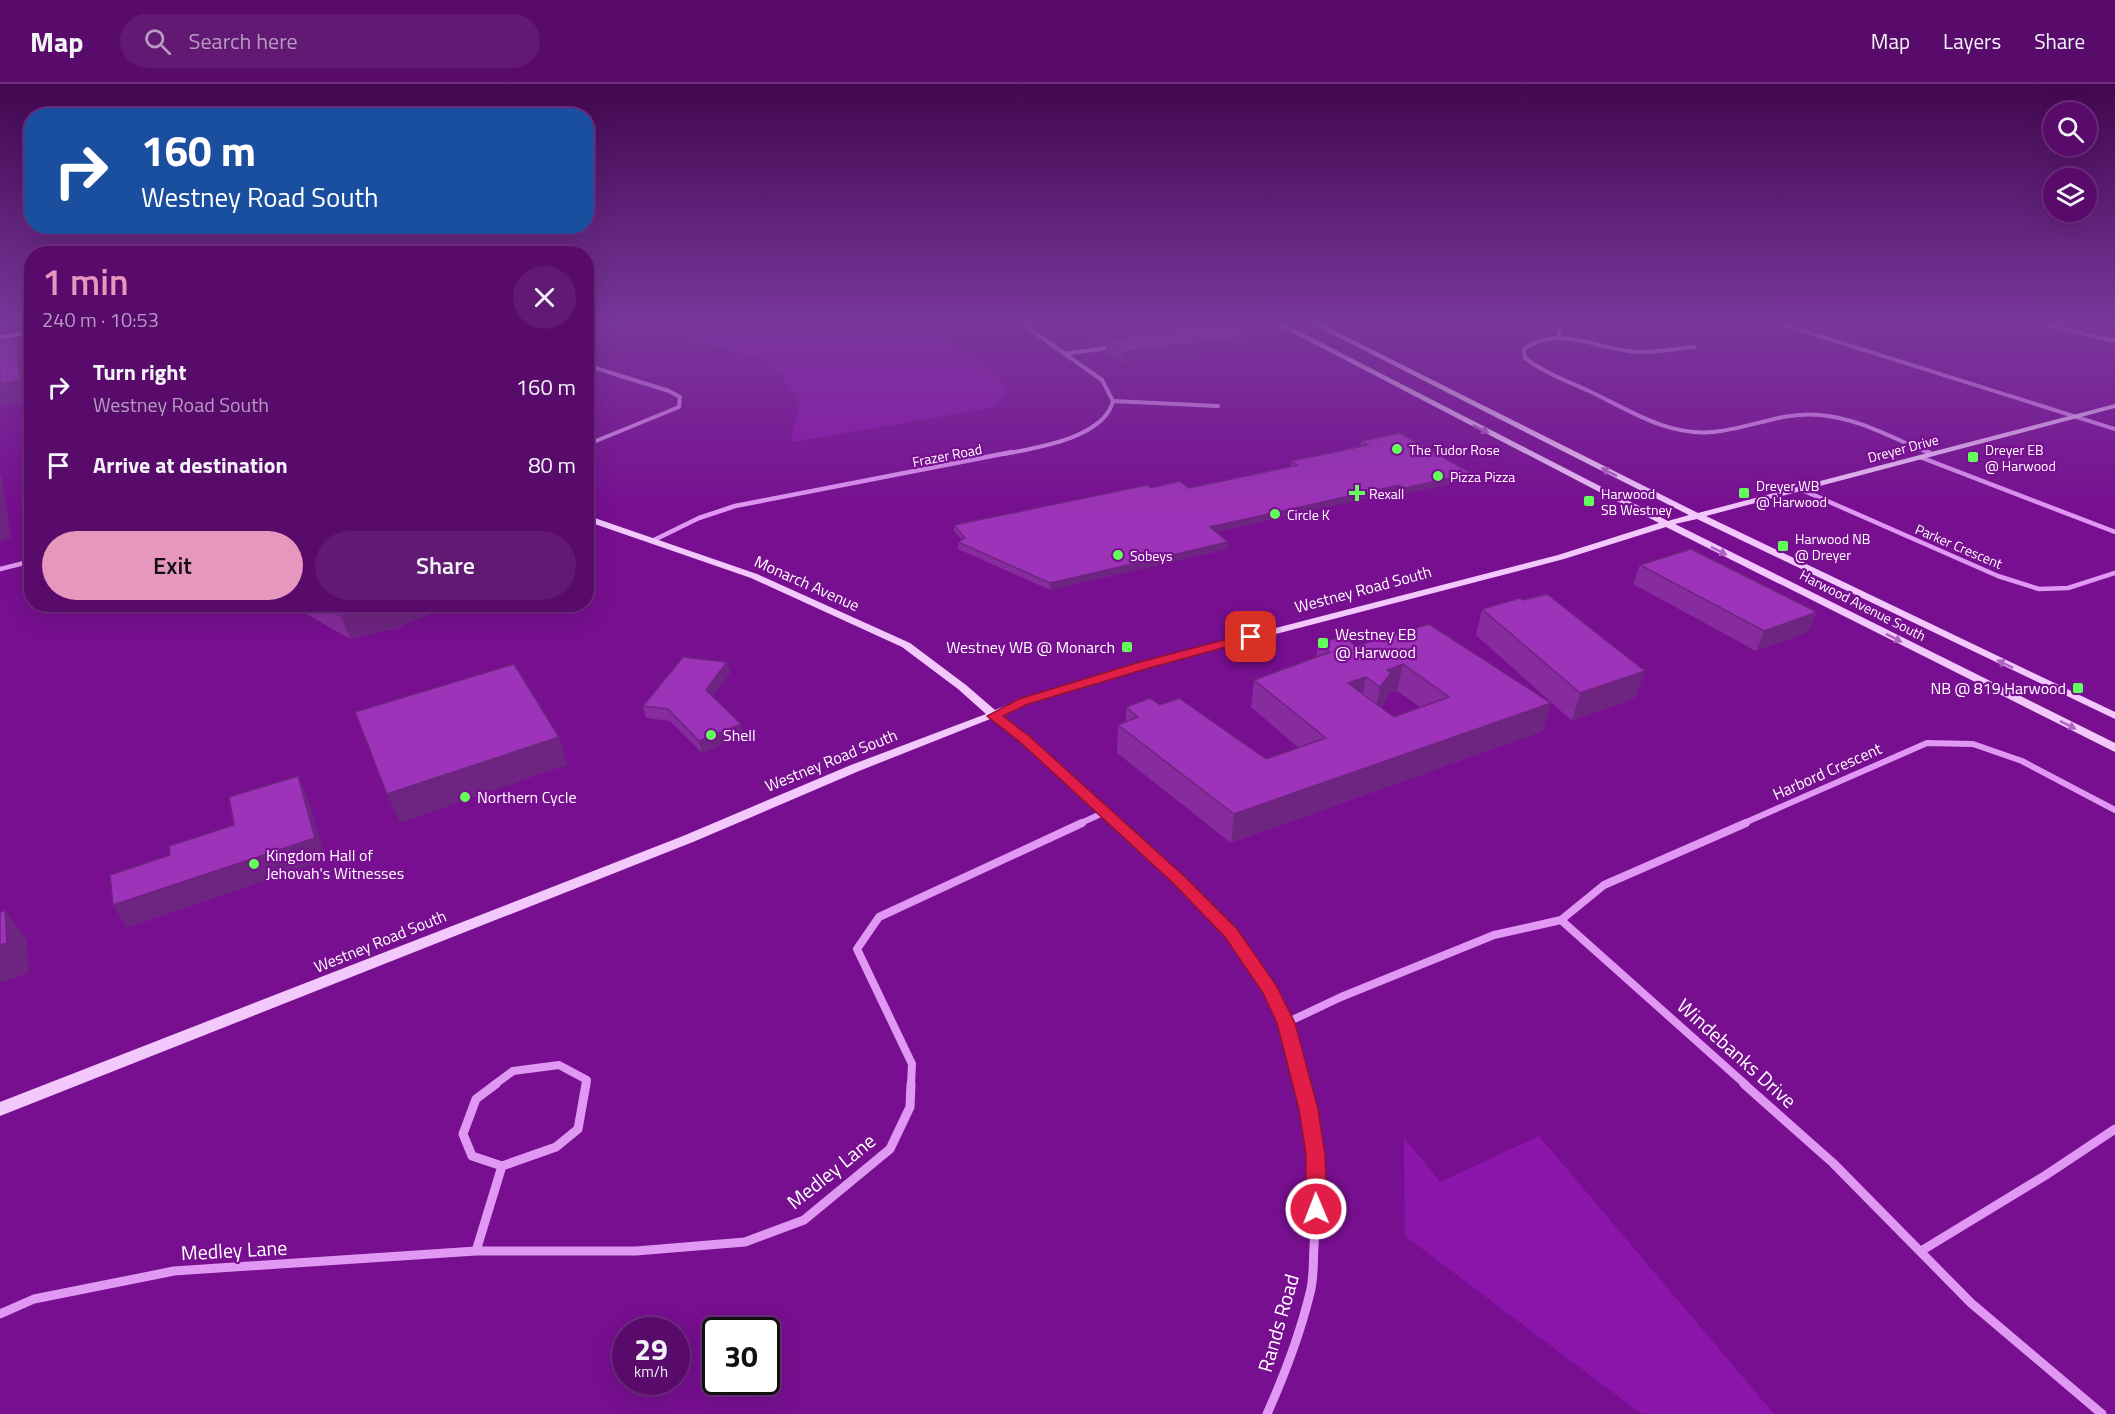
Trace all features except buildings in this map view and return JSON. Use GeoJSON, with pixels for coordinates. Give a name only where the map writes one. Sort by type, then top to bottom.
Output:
{"type":"FeatureCollection","features":[{"type":"Feature","properties":{"kind":"main road","name":"Harwood Avenue South"},"geometry":{"type":"LineString","coordinates":[[1398,385],[1667,524],[2115,748]]}},
{"type":"Feature","properties":{"kind":"main road","name":"Harwood Avenue South"},"geometry":{"type":"LineString","coordinates":[[1437,385],[1699,516],[2115,716]]}},
{"type":"Feature","properties":{"kind":"main road","name":"Dreyer Drive"},"geometry":{"type":"LineString","coordinates":[[1699,516],[2115,406]]}},
{"type":"Feature","properties":{"kind":"main road","name":"Westney Road South"},"geometry":{"type":"LineString","coordinates":[[0,1109],[688,839],[855,768],[994,716],[1024,702],[1145,665],[1562,557],[1699,516]]}},
{"type":"Feature","properties":{"kind":"main road","name":"Monarch Avenue"},"geometry":{"type":"LineString","coordinates":[[594,521],[754,576],[906,645],[994,716]]}},
{"type":"Feature","properties":{"kind":"street"},"geometry":{"type":"LineString","coordinates":[[594,442],[679,407],[680,397],[648,385]]}},
{"type":"Feature","properties":{"kind":"street"},"geometry":{"type":"LineString","coordinates":[[1105,385],[1113,401],[1218,406]]}},
{"type":"Feature","properties":{"kind":"street"},"geometry":{"type":"LineString","coordinates":[[1577,385],[1639,418],[1683,431],[1711,432],[1811,414],[1863,427],[1932,454]]}},
{"type":"Feature","properties":{"kind":"street"},"geometry":{"type":"LineString","coordinates":[[1976,385],[2115,429]]}},
{"type":"Feature","properties":{"kind":"street","name":"Frazer Road"},"geometry":{"type":"LineString","coordinates":[[654,540],[699,518],[735,506],[1049,445],[1086,430],[1105,417],[1112,409],[1113,401]]}},
{"type":"Feature","properties":{"kind":"street"},"geometry":{"type":"LineString","coordinates":[[1920,457],[2115,532]]}},
{"type":"Feature","properties":{"kind":"street","name":"Parker Crescent"},"geometry":{"type":"LineString","coordinates":[[1800,489],[1998,576],[2039,589],[2068,588],[2115,573]]}},
{"type":"Feature","properties":{"kind":"street"},"geometry":{"type":"LineString","coordinates":[[0,569],[24,563]]}},
{"type":"Feature","properties":{"kind":"street","name":"Rands Road"},"geometry":{"type":"LineString","coordinates":[[994,716],[1025,739],[1105,812],[1178,879],[1231,933],[1270,990],[1286,1023],[1309,1109],[1316,1155],[1316,1209],[1311,1291],[1277,1392],[1267,1414]]}},
{"type":"Feature","properties":{"kind":"street","name":"Harbord Crescent"},"geometry":{"type":"LineString","coordinates":[[1561,920],[1604,885],[1927,743],[1973,744],[2022,761],[2115,810]]}},
{"type":"Feature","properties":{"kind":"street","name":"Medley Lane"},"geometry":{"type":"LineString","coordinates":[[0,1314],[34,1299],[174,1271],[380,1260],[477,1251],[636,1251],[745,1242],[804,1220],[890,1149],[910,1107],[912,1064],[857,949],[879,917],[1105,812]]}},
{"type":"Feature","properties":{"kind":"street"},"geometry":{"type":"LineString","coordinates":[[1286,1023],[1341,997],[1494,934],[1561,920]]}},
{"type":"Feature","properties":{"kind":"street","name":"Windebanks Drive"},"geometry":{"type":"LineString","coordinates":[[1561,920],[1833,1163],[1971,1303],[2102,1414]]}},
{"type":"Feature","properties":{"kind":"street"},"geometry":{"type":"LineString","coordinates":[[559,1065],[587,1080],[578,1129],[556,1147],[502,1167],[472,1156],[463,1134],[476,1099],[513,1071],[559,1065]]}},
{"type":"Feature","properties":{"kind":"street"},"geometry":{"type":"LineString","coordinates":[[1921,1251],[2046,1175],[2115,1129]]}},
{"type":"Feature","properties":{"kind":"street"},"geometry":{"type":"LineString","coordinates":[[477,1251],[502,1167]]}},
{"type":"Feature","properties":{"kind":"shaded area"},"geometry":{"type":"Polygon","coordinates":[[[788,385],[1003,385],[1006,394],[995,407],[794,442],[791,434],[800,406],[794,391],[788,385]]]}},
{"type":"Feature","properties":{"kind":"shaded area"},"geometry":{"type":"Polygon","coordinates":[[[1539,1136],[1774,1414],[1642,1414],[1405,1236],[1404,1138],[1440,1182],[1539,1136]]]}},
{"type":"Feature","properties":{"kind":"place","name":"The Tudor Rose"},"geometry":{"type":"Point","coordinates":[1397,449]}},
{"type":"Feature","properties":{"kind":"place","name":"Dreyer EB @ Harwood"},"geometry":{"type":"Point","coordinates":[1973,457]}},
{"type":"Feature","properties":{"kind":"place","name":"Pizza Pizza"},"geometry":{"type":"Point","coordinates":[1438,476]}},
{"type":"Feature","properties":{"kind":"place","name":"Rexall"},"geometry":{"type":"Point","coordinates":[1357,493]}},
{"type":"Feature","properties":{"kind":"place","name":"Dreyer WB @ Harwood"},"geometry":{"type":"Point","coordinates":[1744,493]}},
{"type":"Feature","properties":{"kind":"place","name":"Harwood SB Westney"},"geometry":{"type":"Point","coordinates":[1589,501]}},
{"type":"Feature","properties":{"kind":"place","name":"Circle K"},"geometry":{"type":"Point","coordinates":[1275,514]}},
{"type":"Feature","properties":{"kind":"place","name":"Harwood NB @ Dreyer"},"geometry":{"type":"Point","coordinates":[1783,546]}},
{"type":"Feature","properties":{"kind":"place","name":"Sobeys"},"geometry":{"type":"Point","coordinates":[1118,555]}},
{"type":"Feature","properties":{"kind":"place","name":"Westney EB @ Harwood"},"geometry":{"type":"Point","coordinates":[1323,643]}},
{"type":"Feature","properties":{"kind":"place","name":"Westney WB @ Monarch"},"geometry":{"type":"Point","coordinates":[1127,647]}},
{"type":"Feature","properties":{"kind":"place","name":"NB @ 819 Harwood"},"geometry":{"type":"Point","coordinates":[2078,688]}},
{"type":"Feature","properties":{"kind":"place","name":"Shell"},"geometry":{"type":"Point","coordinates":[711,735]}},
{"type":"Feature","properties":{"kind":"place","name":"Northern Cycle"},"geometry":{"type":"Point","coordinates":[465,797]}},
{"type":"Feature","properties":{"kind":"place","name":"Kingdom Hall of Jehovah's Witnesses"},"geometry":{"type":"Point","coordinates":[254,864]}},
{"type":"Feature","properties":{"kind":"route"},"geometry":{"type":"LineString","coordinates":[[1251,637],[1145,665],[1024,702],[994,716],[1025,739],[1178,879],[1231,933],[1270,990],[1286,1023],[1309,1109],[1316,1155],[1316,1209]]}}]}
